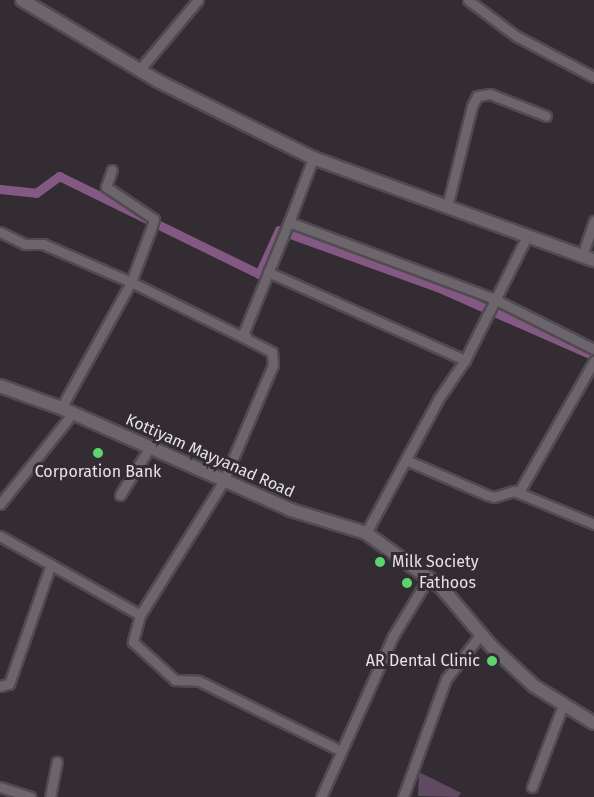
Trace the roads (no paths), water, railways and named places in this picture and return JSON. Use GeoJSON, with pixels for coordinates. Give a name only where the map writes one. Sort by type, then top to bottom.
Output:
{"type":"FeatureCollection","features":[{"type":"Feature","properties":{"kind":"main road"},"geometry":{"type":"LineString","coordinates":[[22,0],[140,69],[314,158],[588,258]]}},
{"type":"Feature","properties":{"kind":"main road","name":"Kottiyam Mayyanad Road"},"geometry":{"type":"LineString","coordinates":[[0,386],[67,411],[223,482],[291,510],[366,533],[429,577],[516,670],[563,705],[594,723]]}},
{"type":"Feature","properties":{"kind":"street"},"geometry":{"type":"LineString","coordinates":[[140,69],[198,0]]}},
{"type":"Feature","properties":{"kind":"street"},"geometry":{"type":"LineString","coordinates":[[468,0],[516,36],[594,77]]}},
{"type":"Feature","properties":{"kind":"street"},"geometry":{"type":"LineString","coordinates":[[447,207],[477,96],[490,94],[546,116]]}},
{"type":"Feature","properties":{"kind":"street"},"geometry":{"type":"LineString","coordinates":[[247,339],[244,332],[314,158]]}},
{"type":"Feature","properties":{"kind":"street"},"geometry":{"type":"LineString","coordinates":[[0,504],[67,411],[131,282],[154,219],[106,187],[112,170]]}},
{"type":"Feature","properties":{"kind":"street"},"geometry":{"type":"LineString","coordinates":[[588,258],[594,221]]}},
{"type":"Feature","properties":{"kind":"street"},"geometry":{"type":"LineString","coordinates":[[289,222],[495,299],[594,349]]}},
{"type":"Feature","properties":{"kind":"street"},"geometry":{"type":"LineString","coordinates":[[0,232],[25,244],[43,244],[131,282],[272,352],[274,360],[223,482],[141,615],[133,642],[175,680],[199,681],[341,751]]}},
{"type":"Feature","properties":{"kind":"street"},"geometry":{"type":"LineString","coordinates":[[366,533],[439,398],[465,360],[527,236]]}},
{"type":"Feature","properties":{"kind":"street"},"geometry":{"type":"LineString","coordinates":[[268,272],[465,360]]}},
{"type":"Feature","properties":{"kind":"street"},"geometry":{"type":"LineString","coordinates":[[519,492],[594,361]]}},
{"type":"Feature","properties":{"kind":"street"},"geometry":{"type":"LineString","coordinates":[[120,495],[150,447]]}},
{"type":"Feature","properties":{"kind":"street"},"geometry":{"type":"LineString","coordinates":[[405,460],[494,497],[507,491],[519,492],[594,524]]}},
{"type":"Feature","properties":{"kind":"street"},"geometry":{"type":"LineString","coordinates":[[0,536],[141,615]]}},
{"type":"Feature","properties":{"kind":"street"},"geometry":{"type":"LineString","coordinates":[[0,686],[9,684],[51,564]]}},
{"type":"Feature","properties":{"kind":"street"},"geometry":{"type":"LineString","coordinates":[[321,797],[393,636],[429,577]]}},
{"type":"Feature","properties":{"kind":"street"},"geometry":{"type":"LineString","coordinates":[[402,797],[446,680],[481,634]]}},
{"type":"Feature","properties":{"kind":"street"},"geometry":{"type":"LineString","coordinates":[[532,787],[563,705]]}},
{"type":"Feature","properties":{"kind":"street"},"geometry":{"type":"LineString","coordinates":[[50,797],[57,762]]}},
{"type":"Feature","properties":{"kind":"street"},"geometry":{"type":"LineString","coordinates":[[0,787],[30,797]]}},
{"type":"Feature","properties":{"kind":"waterway"},"geometry":{"type":"LineString","coordinates":[[0,189],[36,193],[59,176],[259,274],[279,230],[437,287],[594,356]]}},
{"type":"Feature","properties":{"kind":"place","name":"Corporation Bank"},"geometry":{"type":"Point","coordinates":[98,453]}},
{"type":"Feature","properties":{"kind":"place","name":"Milk Society"},"geometry":{"type":"Point","coordinates":[380,562]}},
{"type":"Feature","properties":{"kind":"place","name":"Fathoos"},"geometry":{"type":"Point","coordinates":[407,583]}},
{"type":"Feature","properties":{"kind":"place","name":"AR Dental Clinic"},"geometry":{"type":"Point","coordinates":[492,661]}}]}
